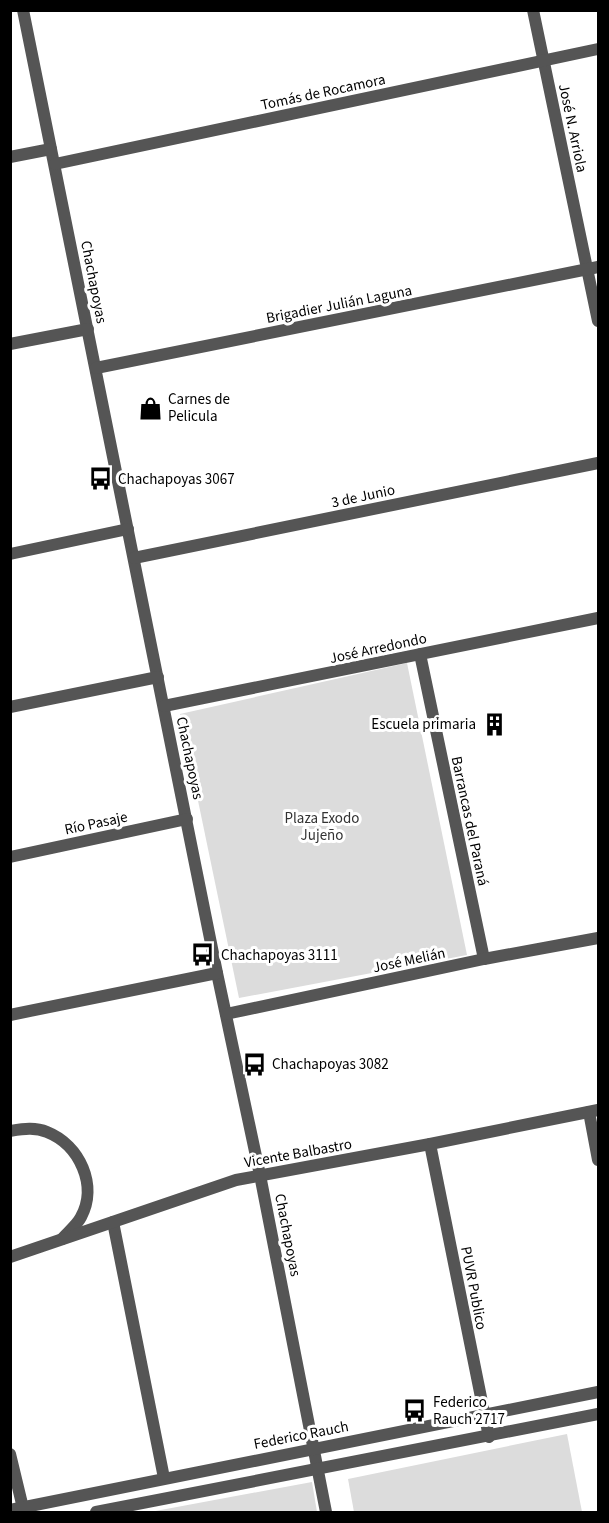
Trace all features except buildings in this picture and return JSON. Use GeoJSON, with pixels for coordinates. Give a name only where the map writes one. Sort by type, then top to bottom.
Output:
{"type":"FeatureCollection","features":[{"type":"Feature","properties":{"kind":"street","name":"Chachapoyas"},"geometry":{"type":"LineString","coordinates":[[23,10],[217,973],[260,1175],[326,1512]]}},
{"type":"Feature","properties":{"kind":"street","name":"José N. Arriola"},"geometry":{"type":"LineString","coordinates":[[533,10],[593,268],[598,321]]}},
{"type":"Feature","properties":{"kind":"street","name":"Tomás de Rocamora"},"geometry":{"type":"LineString","coordinates":[[55,164],[598,49]]}},
{"type":"Feature","properties":{"kind":"street"},"geometry":{"type":"LineString","coordinates":[[10,157],[51,149]]}},
{"type":"Feature","properties":{"kind":"street","name":"Brigadier Julián Laguna"},"geometry":{"type":"LineString","coordinates":[[96,368],[593,268]]}},
{"type":"Feature","properties":{"kind":"street"},"geometry":{"type":"LineString","coordinates":[[10,344],[88,329]]}},
{"type":"Feature","properties":{"kind":"street","name":"3 de Junio"},"geometry":{"type":"LineString","coordinates":[[134,558],[598,463]]}},
{"type":"Feature","properties":{"kind":"street"},"geometry":{"type":"LineString","coordinates":[[10,554],[128,529]]}},
{"type":"Feature","properties":{"kind":"street","name":"José Arredondo"},"geometry":{"type":"LineString","coordinates":[[164,706],[598,618]]}},
{"type":"Feature","properties":{"kind":"street","name":"Barrancas del Paraná"},"geometry":{"type":"LineString","coordinates":[[420,654],[484,959]]}},
{"type":"Feature","properties":{"kind":"street"},"geometry":{"type":"LineString","coordinates":[[10,707],[158,676]]}},
{"type":"Feature","properties":{"kind":"street","name":"Río Pasaje"},"geometry":{"type":"LineString","coordinates":[[10,857],[187,819]]}},
{"type":"Feature","properties":{"kind":"street","name":"José Melián"},"geometry":{"type":"LineString","coordinates":[[226,1014],[484,959],[598,938]]}},
{"type":"Feature","properties":{"kind":"street"},"geometry":{"type":"LineString","coordinates":[[10,1015],[217,973]]}},
{"type":"Feature","properties":{"kind":"street"},"geometry":{"type":"LineString","coordinates":[[594,1111],[598,1160]]}},
{"type":"Feature","properties":{"kind":"street","name":"Vicente Balbastro"},"geometry":{"type":"LineString","coordinates":[[10,1257],[236,1180],[594,1111]]}},
{"type":"Feature","properties":{"kind":"street"},"geometry":{"type":"LineString","coordinates":[[10,1131],[28,1128],[46,1131],[68,1144],[83,1167],[88,1187],[85,1207],[80,1220],[61,1240]]}},
{"type":"Feature","properties":{"kind":"street","name":"PUVR Publico"},"geometry":{"type":"LineString","coordinates":[[430,1144],[489,1437]]}},
{"type":"Feature","properties":{"kind":"street"},"geometry":{"type":"LineString","coordinates":[[112,1222],[164,1478]]}},
{"type":"Feature","properties":{"kind":"street"},"geometry":{"type":"LineString","coordinates":[[10,1248],[39,1247]]}},
{"type":"Feature","properties":{"kind":"street","name":"Federico Rauch"},"geometry":{"type":"LineString","coordinates":[[17,1509],[598,1392]]}},
{"type":"Feature","properties":{"kind":"street"},"geometry":{"type":"LineString","coordinates":[[96,1512],[598,1414]]}},
{"type":"Feature","properties":{"kind":"street"},"geometry":{"type":"LineString","coordinates":[[10,1454],[17,1509]]}},
{"type":"Feature","properties":{"kind":"green space","name":"Plaza Exodo Jujeño"},"geometry":{"type":"Polygon","coordinates":[[[407,663],[467,955],[239,998],[180,714],[407,663]]]}},
{"type":"Feature","properties":{"kind":"green space"},"geometry":{"type":"Polygon","coordinates":[[[567,1434],[582,1512],[354,1512],[348,1479],[567,1434]]]}},
{"type":"Feature","properties":{"kind":"green space"},"geometry":{"type":"Polygon","coordinates":[[[312,1482],[317,1512],[150,1512],[312,1482]]]}},
{"type":"Feature","properties":{"kind":"place","name":"Carnes de Pelicula"},"geometry":{"type":"Point","coordinates":[150,408]}},
{"type":"Feature","properties":{"kind":"place","name":"Chachapoyas 3067"},"geometry":{"type":"Point","coordinates":[100,479]}},
{"type":"Feature","properties":{"kind":"place","name":"Escuela primaria"},"geometry":{"type":"Point","coordinates":[494,724]}},
{"type":"Feature","properties":{"kind":"place","name":"Chachapoyas 3111"},"geometry":{"type":"Point","coordinates":[203,955]}},
{"type":"Feature","properties":{"kind":"place","name":"Chachapoyas 3082"},"geometry":{"type":"Point","coordinates":[254,1064]}},
{"type":"Feature","properties":{"kind":"place","name":"Federico Rauch 2717"},"geometry":{"type":"Point","coordinates":[415,1411]}}]}
